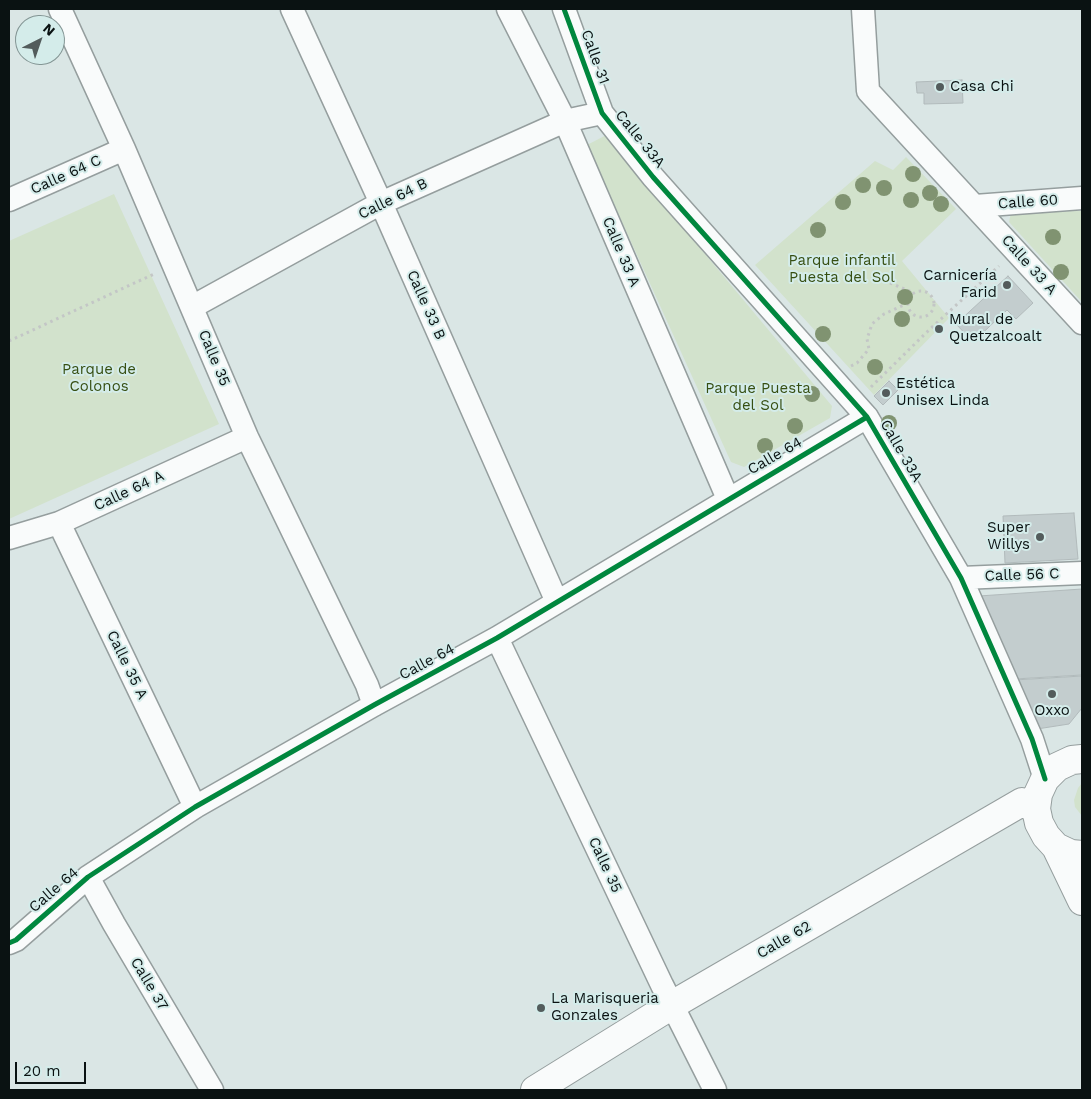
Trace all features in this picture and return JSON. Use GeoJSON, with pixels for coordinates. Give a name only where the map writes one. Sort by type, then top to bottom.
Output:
{"type":"FeatureCollection","features":[{"type":"Feature","properties":{"kind":"street","name":"Calle 35"},"geometry":{"type":"LineString","coordinates":[[60,9],[124,149],[247,437],[367,685],[374,705]]}},
{"type":"Feature","properties":{"kind":"street","name":"Calle 33 B"},"geometry":{"type":"LineString","coordinates":[[292,9],[381,203],[556,602]]}},
{"type":"Feature","properties":{"kind":"street","name":"Calle 33 A"},"geometry":{"type":"LineString","coordinates":[[508,9],[565,121],[728,499]]}},
{"type":"Feature","properties":{"kind":"street","name":"Calle 31"},"geometry":{"type":"LineString","coordinates":[[564,9],[602,113]]}},
{"type":"Feature","properties":{"kind":"street","name":"Calle 33 A"},"geometry":{"type":"LineString","coordinates":[[863,9],[868,91],[1082,324]]}},
{"type":"Feature","properties":{"kind":"street","name":"Calle 64 B"},"geometry":{"type":"LineString","coordinates":[[192,307],[381,203],[565,121],[602,113]]}},
{"type":"Feature","properties":{"kind":"street","name":"Calle 33A"},"geometry":{"type":"LineString","coordinates":[[602,113],[653,176],[861,411],[961,578],[1032,739],[1045,779]]}},
{"type":"Feature","properties":{"kind":"street","name":"Calle 64 C"},"geometry":{"type":"LineString","coordinates":[[9,200],[124,149]]}},
{"type":"Feature","properties":{"kind":"street","name":"Calle 60"},"geometry":{"type":"LineString","coordinates":[[974,206],[1082,198]]}},
{"type":"Feature","properties":{"kind":"street","name":"Calle 64"},"geometry":{"type":"LineString","coordinates":[[11,935],[88,877],[195,807],[374,705],[498,638],[728,499],[861,411]]}},
{"type":"Feature","properties":{"kind":"street","name":"Calle 64 A"},"geometry":{"type":"LineString","coordinates":[[9,538],[59,523],[247,437]]}},
{"type":"Feature","properties":{"kind":"street","name":"Calle 35 A"},"geometry":{"type":"LineString","coordinates":[[59,523],[195,807]]}},
{"type":"Feature","properties":{"kind":"street","name":"Calle 56 C"},"geometry":{"type":"LineString","coordinates":[[961,578],[1082,573]]}},
{"type":"Feature","properties":{"kind":"street","name":"Calle 35"},"geometry":{"type":"LineString","coordinates":[[498,638],[672,1005],[715,1090]]}},
{"type":"Feature","properties":{"kind":"street"},"geometry":{"type":"LineString","coordinates":[[1082,759],[1072,760],[1057,767],[1045,779],[1038,794],[1036,809],[1039,823],[1046,836],[1056,847],[1082,901]]}},
{"type":"Feature","properties":{"kind":"street","name":"Calle 62"},"geometry":{"type":"LineString","coordinates":[[535,1090],[672,1005],[1022,802],[1036,809]]}},
{"type":"Feature","properties":{"kind":"street"},"geometry":{"type":"LineString","coordinates":[[1056,847],[1071,854],[1082,855]]}},
{"type":"Feature","properties":{"kind":"street","name":"Calle 37"},"geometry":{"type":"LineString","coordinates":[[88,877],[212,1090]]}},
{"type":"Feature","properties":{"kind":"path"},"geometry":{"type":"LineString","coordinates":[[861,411],[864,394],[930,329],[1016,250]]}},
{"type":"Feature","properties":{"kind":"path"},"geometry":{"type":"LineString","coordinates":[[9,341],[174,265]]}},
{"type":"Feature","properties":{"kind":"path"},"geometry":{"type":"LineString","coordinates":[[890,283],[914,293],[922,291],[930,295],[934,302],[933,311],[926,317],[918,317],[910,312],[908,303]]}},
{"type":"Feature","properties":{"kind":"path"},"geometry":{"type":"LineString","coordinates":[[830,375],[857,363],[869,349],[868,339],[872,324],[884,314],[908,303],[914,293]]}},
{"type":"Feature","properties":{"kind":"green space","name":"Parque Puesta del Sol"},"geometry":{"type":"Polygon","coordinates":[[[616,130],[644,181],[832,406],[830,418],[744,467],[731,462],[587,145],[616,130]]]}},
{"type":"Feature","properties":{"kind":"green space","name":"Parque infantil Puesta del Sol"},"geometry":{"type":"Polygon","coordinates":[[[906,157],[956,209],[902,261],[949,318],[874,395],[755,265],[875,161],[893,170],[906,157]]]}},
{"type":"Feature","properties":{"kind":"green space","name":"Parque de Colonos"},"geometry":{"type":"Polygon","coordinates":[[[114,194],[219,424],[9,519],[9,241],[114,194]]]}},
{"type":"Feature","properties":{"kind":"green space"},"geometry":{"type":"Polygon","coordinates":[[[1082,211],[1081,301],[1009,222],[1011,212],[1082,211]]]}},
{"type":"Feature","properties":{"kind":"green space"},"geometry":{"type":"Polygon","coordinates":[[[1082,783],[1082,816],[1075,807],[1074,800],[1082,783]]]}},
{"type":"Feature","properties":{"kind":"building","name":"Casa Chi"},"geometry":{"type":"Polygon","coordinates":[[[962,80],[963,103],[924,104],[924,93],[917,93],[916,82],[962,80]]]}},
{"type":"Feature","properties":{"kind":"building"},"geometry":{"type":"Polygon","coordinates":[[[1008,276],[1033,303],[1016,319],[1007,310],[973,342],[956,324],[1008,276]]]}},
{"type":"Feature","properties":{"kind":"building","name":"Estética Unisex Linda"},"geometry":{"type":"Polygon","coordinates":[[[889,381],[898,390],[883,405],[874,396],[889,381]]]}},
{"type":"Feature","properties":{"kind":"building","name":"Super Willys"},"geometry":{"type":"Polygon","coordinates":[[[1074,513],[1078,559],[1005,563],[1003,516],[1074,513]]]}},
{"type":"Feature","properties":{"kind":"building"},"geometry":{"type":"Polygon","coordinates":[[[1082,589],[1082,675],[1015,679],[979,596],[1082,589]]]}},
{"type":"Feature","properties":{"kind":"building","name":"Oxxo"},"geometry":{"type":"Polygon","coordinates":[[[1082,676],[1082,708],[1069,724],[1037,729],[1014,680],[1082,676]]]}},
{"type":"Feature","properties":{"kind":"cycle path"},"geometry":{"type":"LineString","coordinates":[[564,9],[602,113],[653,177],[867,417],[961,578],[1032,739],[1045,779]]}},
{"type":"Feature","properties":{"kind":"cycle path"},"geometry":{"type":"LineString","coordinates":[[9,943],[16,940],[88,877],[195,807],[374,705],[497,638],[867,417]]}},
{"type":"Feature","properties":{"kind":"place","name":"Casa Chi"},"geometry":{"type":"Point","coordinates":[940,87]}},
{"type":"Feature","properties":{"kind":"place","name":"Carnicería Farid"},"geometry":{"type":"Point","coordinates":[1007,285]}},
{"type":"Feature","properties":{"kind":"place","name":"Mural de Quetzalcoalt"},"geometry":{"type":"Point","coordinates":[939,329]}},
{"type":"Feature","properties":{"kind":"place","name":"Estética Unisex Linda"},"geometry":{"type":"Point","coordinates":[886,393]}},
{"type":"Feature","properties":{"kind":"place","name":"Super Willys"},"geometry":{"type":"Point","coordinates":[1040,537]}},
{"type":"Feature","properties":{"kind":"place","name":"Oxxo"},"geometry":{"type":"Point","coordinates":[1052,694]}},
{"type":"Feature","properties":{"kind":"place","name":"La Marisqueria Gonzales"},"geometry":{"type":"Point","coordinates":[541,1008]}}]}
